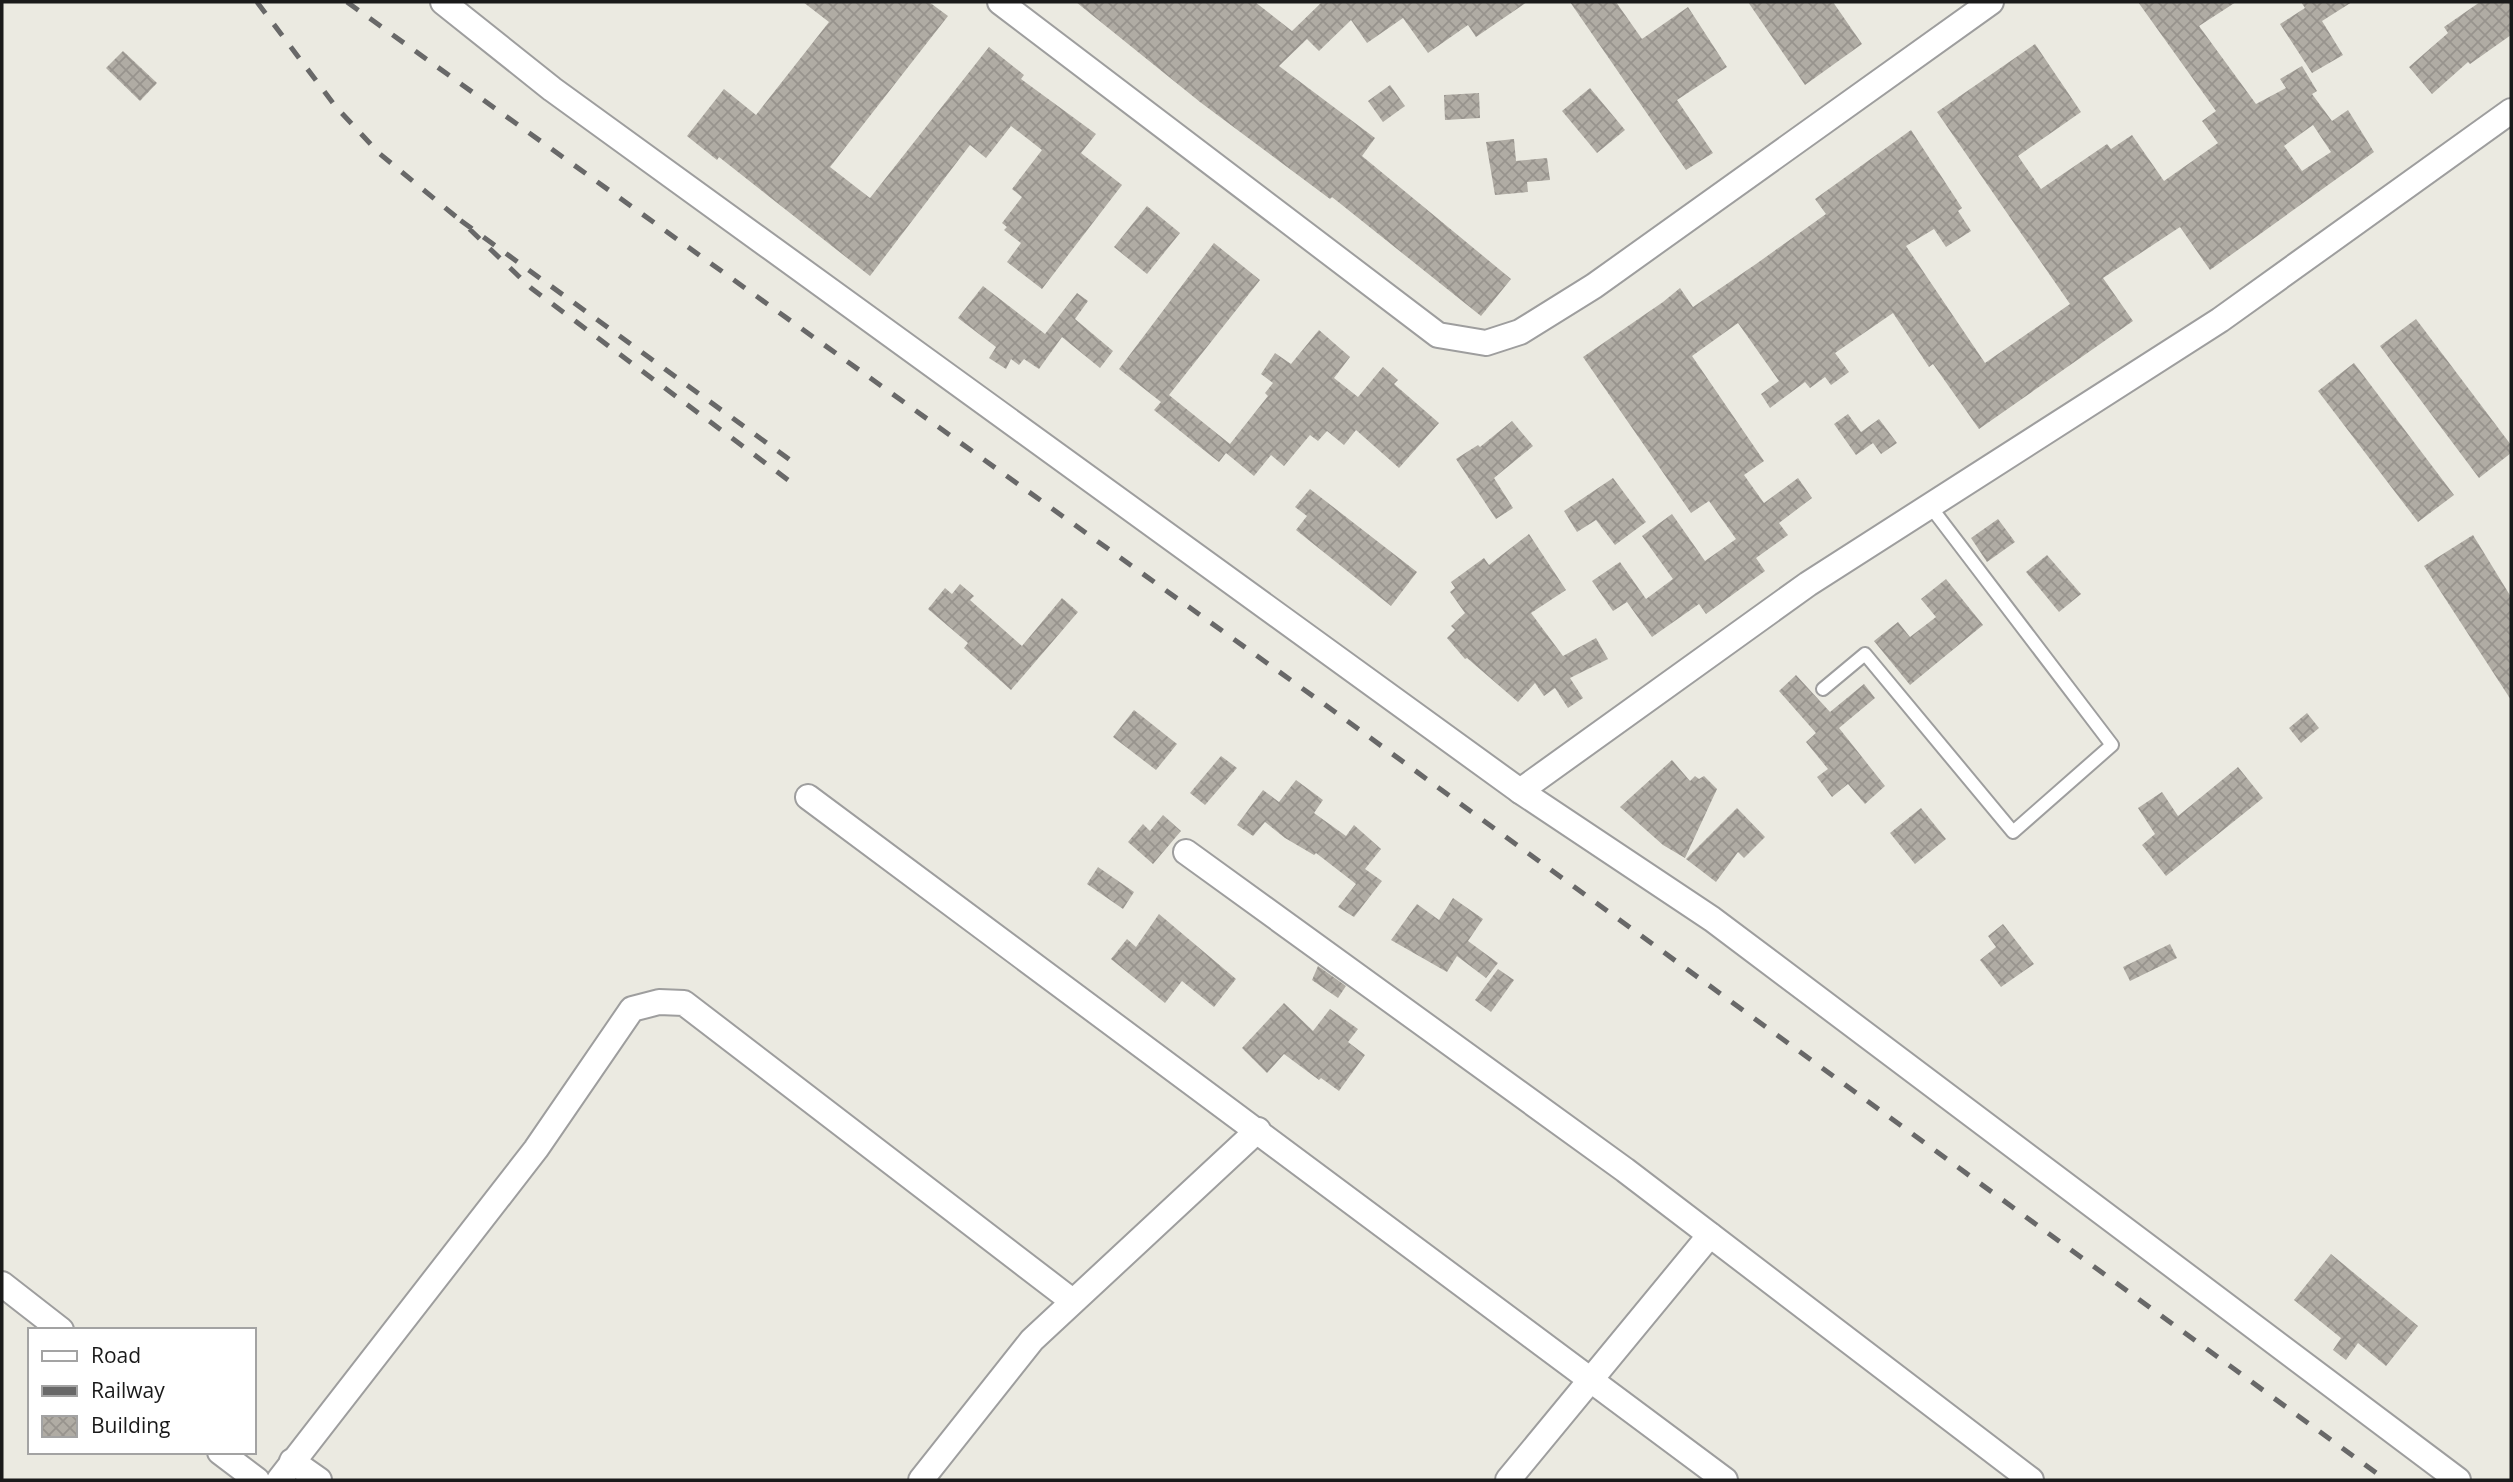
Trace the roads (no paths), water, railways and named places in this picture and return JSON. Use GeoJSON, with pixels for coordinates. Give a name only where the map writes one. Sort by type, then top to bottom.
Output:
{"type":"FeatureCollection","features":[{"type":"Feature","properties":{"kind":"street"},"geometry":{"type":"LineString","coordinates":[[443,2],[563,97],[1520,791],[1712,919],[2458,1480]]}},
{"type":"Feature","properties":{"kind":"street"},"geometry":{"type":"LineString","coordinates":[[1000,2],[1438,335],[1486,343],[1520,332],[1594,286],[1991,2]]}},
{"type":"Feature","properties":{"kind":"street"},"geometry":{"type":"LineString","coordinates":[[1520,791],[1808,584],[2220,320],[2511,111]]}},
{"type":"Feature","properties":{"kind":"street"},"geometry":{"type":"LineString","coordinates":[[808,797],[1725,1480]]}},
{"type":"Feature","properties":{"kind":"street"},"geometry":{"type":"LineString","coordinates":[[1186,852],[1710,1235],[2031,1480]]}},
{"type":"Feature","properties":{"kind":"street"},"geometry":{"type":"LineString","coordinates":[[319,1480],[285,1470],[536,1149],[632,1009],[659,1002],[684,1003],[1071,1300]]}},
{"type":"Feature","properties":{"kind":"street"},"geometry":{"type":"LineString","coordinates":[[921,1480],[1032,1340],[1071,1300],[1258,1130]]}},
{"type":"Feature","properties":{"kind":"street"},"geometry":{"type":"LineString","coordinates":[[1508,1480],[1589,1378],[1710,1235]]}},
{"type":"Feature","properties":{"kind":"street"},"geometry":{"type":"LineString","coordinates":[[2,1284],[58,1328]]}},
{"type":"Feature","properties":{"kind":"street"},"geometry":{"type":"LineString","coordinates":[[223,1454],[257,1480]]}},
{"type":"Feature","properties":{"kind":"lane"},"geometry":{"type":"LineString","coordinates":[[1823,689],[1865,654],[2013,832],[2112,745],[1930,506]]}},
{"type":"Feature","properties":{"kind":"railway"},"geometry":{"type":"LineString","coordinates":[[257,2],[336,107],[380,154],[460,220]]}},
{"type":"Feature","properties":{"kind":"railway"},"geometry":{"type":"LineString","coordinates":[[347,2],[1324,704],[2386,1480]]}},
{"type":"Feature","properties":{"kind":"railway"},"geometry":{"type":"LineString","coordinates":[[788,480],[531,288],[460,220],[797,465]]}}]}
